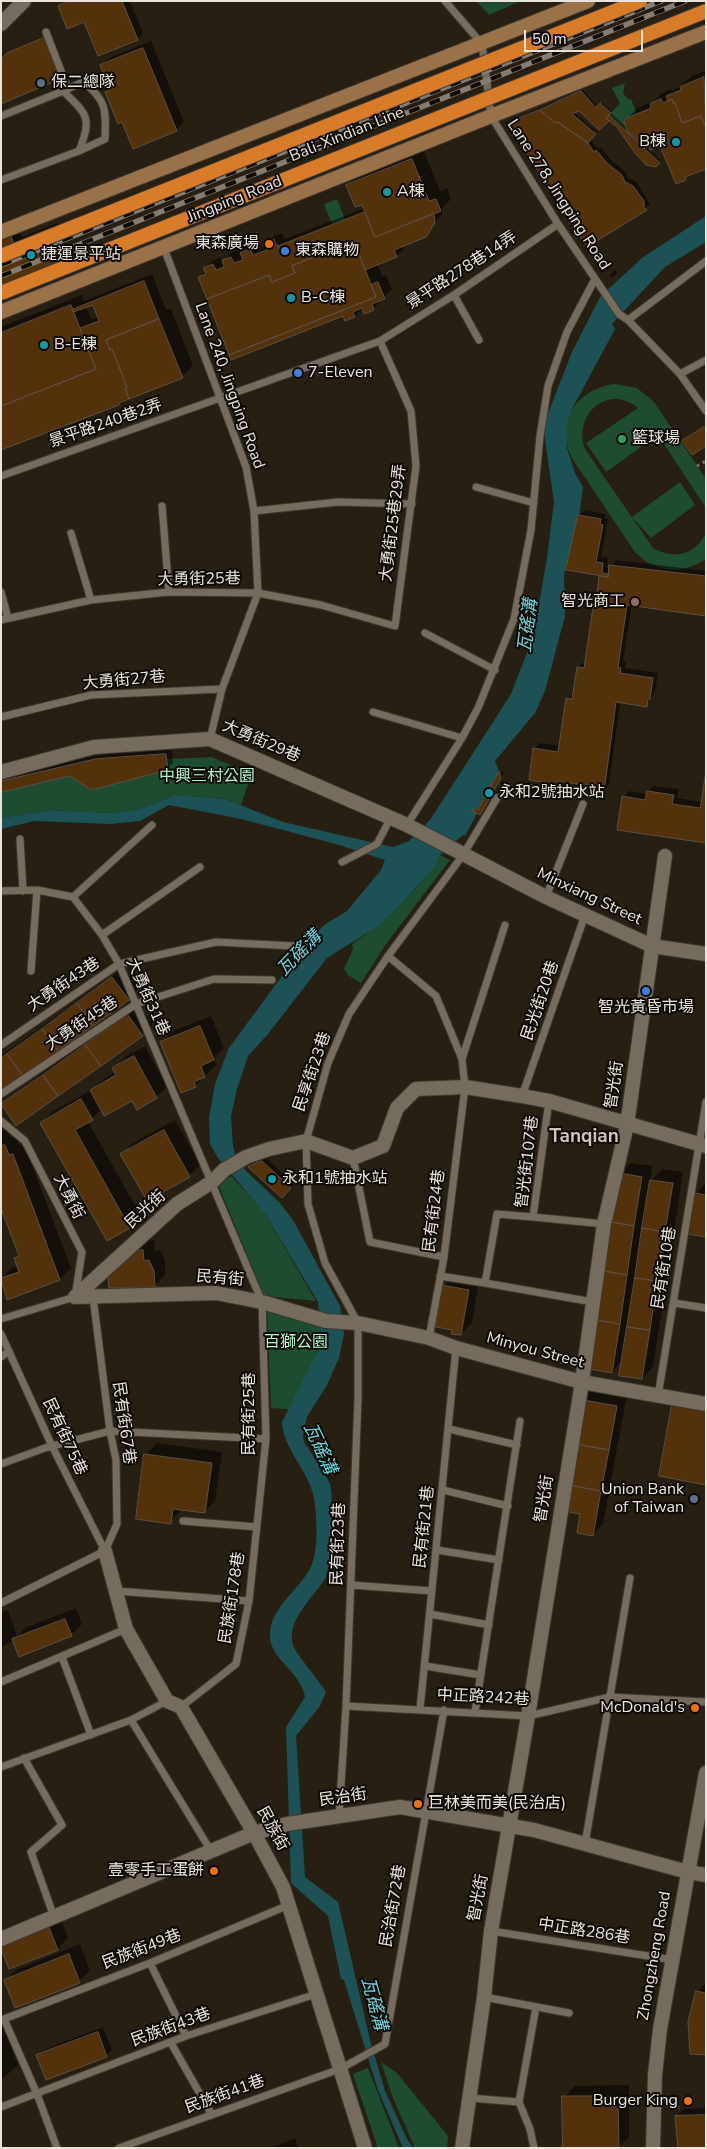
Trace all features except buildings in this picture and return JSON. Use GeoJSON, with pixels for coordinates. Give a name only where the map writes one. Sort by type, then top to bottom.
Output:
{"type":"FeatureCollection","features":[{"type":"Feature","properties":{"kind":"highway","name":"Bali-Xindian Line"},"geometry":{"type":"LineString","coordinates":[[1,256],[640,1]]}},
{"type":"Feature","properties":{"kind":"highway","name":"Bali-Xindian Line"},"geometry":{"type":"LineString","coordinates":[[1,293],[706,11]]}},
{"type":"Feature","properties":{"kind":"main road"},"geometry":{"type":"LineString","coordinates":[[1,232],[588,1]]}},
{"type":"Feature","properties":{"kind":"main road","name":"Jingping Road"},"geometry":{"type":"LineString","coordinates":[[1,312],[706,32]]}},
{"type":"Feature","properties":{"kind":"street"},"geometry":{"type":"LineString","coordinates":[[1,24],[24,1]]}},
{"type":"Feature","properties":{"kind":"street","name":"大勇街29巷"},"geometry":{"type":"LineString","coordinates":[[1,772],[94,747],[210,739],[407,825],[462,856]]}},
{"type":"Feature","properties":{"kind":"street","name":"Minxiang Street"},"geometry":{"type":"LineString","coordinates":[[462,856],[652,946],[706,954]]}},
{"type":"Feature","properties":{"kind":"street","name":"智光街"},"geometry":{"type":"LineString","coordinates":[[462,2148],[484,1997],[491,1931],[510,1826],[582,1382],[604,1224],[627,1125],[665,856]]}},
{"type":"Feature","properties":{"kind":"street"},"geometry":{"type":"LineString","coordinates":[[306,1141],[352,1158],[383,1146],[397,1108],[416,1089],[465,1087],[549,1102],[702,1146]]}},
{"type":"Feature","properties":{"kind":"street","name":"民光街"},"geometry":{"type":"LineString","coordinates":[[75,1297],[177,1204],[212,1182],[224,1170],[246,1157],[269,1149],[306,1141]]}},
{"type":"Feature","properties":{"kind":"street","name":"民有街"},"geometry":{"type":"LineString","coordinates":[[75,1297],[216,1293],[262,1302],[326,1321],[358,1323]]}},
{"type":"Feature","properties":{"kind":"street","name":"Minyou Street"},"geometry":{"type":"LineString","coordinates":[[358,1323],[429,1338],[456,1348],[582,1382],[706,1404]]}},
{"type":"Feature","properties":{"kind":"street"},"geometry":{"type":"LineString","coordinates":[[105,1551],[126,1629],[167,1701],[181,1707]]}},
{"type":"Feature","properties":{"kind":"street","name":"民族街"},"geometry":{"type":"LineString","coordinates":[[181,1707],[254,1832],[283,1886],[364,2148]]}},
{"type":"Feature","properties":{"kind":"street","name":"Zhongzheng Road"},"geometry":{"type":"LineString","coordinates":[[653,2148],[655,2085],[660,2029],[705,1781]]}},
{"type":"Feature","properties":{"kind":"street","name":"民治街"},"geometry":{"type":"LineString","coordinates":[[1,1939],[254,1832],[287,1824],[400,1808],[534,1830],[688,1872],[706,1875]]}},
{"type":"Feature","properties":{"kind":"lane"},"geometry":{"type":"LineString","coordinates":[[445,1],[482,44],[491,116]]}},
{"type":"Feature","properties":{"kind":"lane"},"geometry":{"type":"LineString","coordinates":[[46,32],[65,90],[84,110],[87,130],[79,152]]}},
{"type":"Feature","properties":{"kind":"lane"},"geometry":{"type":"LineString","coordinates":[[1,116],[83,82],[98,93],[106,111],[105,139],[79,152],[1,180]]}},
{"type":"Feature","properties":{"kind":"lane","name":"Lane 278, Jingping Road"},"geometry":{"type":"LineString","coordinates":[[491,116],[558,224],[619,314],[628,320]]}},
{"type":"Feature","properties":{"kind":"lane","name":"景平路278巷14弄"},"geometry":{"type":"LineString","coordinates":[[220,398],[380,341],[454,295],[558,224]]}},
{"type":"Feature","properties":{"kind":"lane","name":"Lane 240, Jingping Road"},"geometry":{"type":"LineString","coordinates":[[164,248],[246,468],[254,511],[258,593],[222,688],[210,739]]}},
{"type":"Feature","properties":{"kind":"lane"},"geometry":{"type":"LineString","coordinates":[[706,261],[628,320],[680,374],[706,411]]}},
{"type":"Feature","properties":{"kind":"lane"},"geometry":{"type":"LineString","coordinates":[[407,825],[462,738],[494,670],[514,618],[531,530],[540,436],[548,386],[567,332],[595,279]]}},
{"type":"Feature","properties":{"kind":"lane"},"geometry":{"type":"LineString","coordinates":[[454,295],[479,340]]}},
{"type":"Feature","properties":{"kind":"lane","name":"大勇街25巷29弄"},"geometry":{"type":"LineString","coordinates":[[380,341],[411,411],[416,466],[395,626]]}},
{"type":"Feature","properties":{"kind":"lane"},"geometry":{"type":"LineString","coordinates":[[680,374],[706,360]]}},
{"type":"Feature","properties":{"kind":"lane","name":"景平路240巷2弄"},"geometry":{"type":"LineString","coordinates":[[1,476],[220,398]]}},
{"type":"Feature","properties":{"kind":"lane"},"geometry":{"type":"LineString","coordinates":[[476,487],[534,503]]}},
{"type":"Feature","properties":{"kind":"lane"},"geometry":{"type":"LineString","coordinates":[[254,511],[338,502],[412,504]]}},
{"type":"Feature","properties":{"kind":"lane"},"geometry":{"type":"LineString","coordinates":[[162,506],[168,592]]}},
{"type":"Feature","properties":{"kind":"lane"},"geometry":{"type":"LineString","coordinates":[[71,533],[91,600]]}},
{"type":"Feature","properties":{"kind":"lane"},"geometry":{"type":"LineString","coordinates":[[1,592],[4,619]]}},
{"type":"Feature","properties":{"kind":"lane","name":"大勇街25巷"},"geometry":{"type":"LineString","coordinates":[[4,619],[91,600],[168,592],[258,593],[321,605],[395,626]]}},
{"type":"Feature","properties":{"kind":"lane"},"geometry":{"type":"LineString","coordinates":[[425,633],[494,670]]}},
{"type":"Feature","properties":{"kind":"lane","name":"大勇街27巷"},"geometry":{"type":"LineString","coordinates":[[1,717],[91,695],[222,688]]}},
{"type":"Feature","properties":{"kind":"lane"},"geometry":{"type":"LineString","coordinates":[[373,712],[462,738]]}},
{"type":"Feature","properties":{"kind":"lane","name":"民享街23巷"},"geometry":{"type":"LineString","coordinates":[[358,1323],[325,1263],[308,1204],[306,1141],[328,1063],[348,1014],[462,856],[497,798]]}},
{"type":"Feature","properties":{"kind":"lane"},"geometry":{"type":"LineString","coordinates":[[546,897],[583,804]]}},
{"type":"Feature","properties":{"kind":"lane"},"geometry":{"type":"LineString","coordinates":[[342,862],[377,844],[390,819]]}},
{"type":"Feature","properties":{"kind":"lane"},"geometry":{"type":"LineString","coordinates":[[1,891],[37,890],[72,897],[152,825]]}},
{"type":"Feature","properties":{"kind":"lane"},"geometry":{"type":"LineString","coordinates":[[20,839],[23,891]]}},
{"type":"Feature","properties":{"kind":"lane"},"geometry":{"type":"LineString","coordinates":[[102,935],[200,867]]}},
{"type":"Feature","properties":{"kind":"lane"},"geometry":{"type":"LineString","coordinates":[[31,971],[37,890]]}},
{"type":"Feature","properties":{"kind":"lane","name":"大勇街31巷"},"geometry":{"type":"LineString","coordinates":[[72,897],[102,935],[119,964],[262,1302]]}},
{"type":"Feature","properties":{"kind":"lane","name":"民光街20巷"},"geometry":{"type":"LineString","coordinates":[[522,1096],[586,915]]}},
{"type":"Feature","properties":{"kind":"lane"},"geometry":{"type":"LineString","coordinates":[[462,1059],[505,925]]}},
{"type":"Feature","properties":{"kind":"lane","name":"大勇街43巷"},"geometry":{"type":"LineString","coordinates":[[1,1045],[119,964],[216,942],[294,946]]}},
{"type":"Feature","properties":{"kind":"lane"},"geometry":{"type":"LineString","coordinates":[[388,956],[436,996],[462,1059]]}},
{"type":"Feature","properties":{"kind":"lane","name":"大勇街45巷"},"geometry":{"type":"LineString","coordinates":[[1,1094],[136,1004],[214,979],[272,980]]}},
{"type":"Feature","properties":{"kind":"lane","name":"民有街24巷"},"geometry":{"type":"LineString","coordinates":[[429,1338],[444,1257],[465,1087],[462,1059]]}},
{"type":"Feature","properties":{"kind":"lane","name":"智光街107巷"},"geometry":{"type":"LineString","coordinates":[[549,1102],[532,1216],[604,1224]]}},
{"type":"Feature","properties":{"kind":"lane","name":"民有街10巷"},"geometry":{"type":"LineString","coordinates":[[658,1396],[702,1146],[706,1102]]}},
{"type":"Feature","properties":{"kind":"lane","name":"大勇街"},"geometry":{"type":"LineString","coordinates":[[1,1121],[25,1141],[82,1252],[75,1297]]}},
{"type":"Feature","properties":{"kind":"lane"},"geometry":{"type":"LineString","coordinates":[[352,1158],[370,1242],[444,1257]]}},
{"type":"Feature","properties":{"kind":"lane"},"geometry":{"type":"LineString","coordinates":[[485,1283],[497,1214],[532,1216]]}},
{"type":"Feature","properties":{"kind":"lane"},"geometry":{"type":"LineString","coordinates":[[440,1276],[594,1302]]}},
{"type":"Feature","properties":{"kind":"lane"},"geometry":{"type":"LineString","coordinates":[[1,1319],[75,1297]]}},
{"type":"Feature","properties":{"kind":"lane","name":"民有街67巷"},"geometry":{"type":"LineString","coordinates":[[93,1297],[110,1431],[116,1460],[117,1524],[105,1551]]}},
{"type":"Feature","properties":{"kind":"lane","name":"民有街25巷"},"geometry":{"type":"LineString","coordinates":[[257,1527],[266,1439],[262,1302]]}},
{"type":"Feature","properties":{"kind":"lane"},"geometry":{"type":"LineString","coordinates":[[674,1303],[706,1308]]}},
{"type":"Feature","properties":{"kind":"lane","name":"民有街23巷"},"geometry":{"type":"LineString","coordinates":[[339,1816],[351,1585],[358,1399],[358,1323]]}},
{"type":"Feature","properties":{"kind":"lane","name":"民有街75巷"},"geometry":{"type":"LineString","coordinates":[[1,1334],[52,1446],[105,1551]]}},
{"type":"Feature","properties":{"kind":"lane","name":"民有街21巷"},"geometry":{"type":"LineString","coordinates":[[420,1709],[456,1348]]}},
{"type":"Feature","properties":{"kind":"lane"},"geometry":{"type":"LineString","coordinates":[[1,1357],[9,1351]]}},
{"type":"Feature","properties":{"kind":"lane"},"geometry":{"type":"LineString","coordinates":[[476,1712],[520,1421]]}},
{"type":"Feature","properties":{"kind":"lane"},"geometry":{"type":"LineString","coordinates":[[449,1429],[517,1445]]}},
{"type":"Feature","properties":{"kind":"lane"},"geometry":{"type":"LineString","coordinates":[[1,1464],[52,1446],[110,1431],[266,1439]]}},
{"type":"Feature","properties":{"kind":"lane"},"geometry":{"type":"LineString","coordinates":[[443,1490],[508,1506]]}},
{"type":"Feature","properties":{"kind":"lane"},"geometry":{"type":"LineString","coordinates":[[182,1521],[257,1527]]}},
{"type":"Feature","properties":{"kind":"lane","name":"民族街178巷"},"geometry":{"type":"LineString","coordinates":[[181,1707],[236,1664],[249,1602],[257,1527]]}},
{"type":"Feature","properties":{"kind":"lane"},"geometry":{"type":"LineString","coordinates":[[436,1550],[499,1560]]}},
{"type":"Feature","properties":{"kind":"lane"},"geometry":{"type":"LineString","coordinates":[[1,1603],[105,1551]]}},
{"type":"Feature","properties":{"kind":"lane"},"geometry":{"type":"LineString","coordinates":[[585,1845],[630,1578]]}},
{"type":"Feature","properties":{"kind":"lane"},"geometry":{"type":"LineString","coordinates":[[351,1585],[432,1591]]}},
{"type":"Feature","properties":{"kind":"lane"},"geometry":{"type":"LineString","coordinates":[[116,1591],[249,1602]]}},
{"type":"Feature","properties":{"kind":"lane"},"geometry":{"type":"LineString","coordinates":[[430,1614],[489,1625]]}},
{"type":"Feature","properties":{"kind":"lane"},"geometry":{"type":"LineString","coordinates":[[1,1682],[126,1629]]}},
{"type":"Feature","properties":{"kind":"lane"},"geometry":{"type":"LineString","coordinates":[[62,1657],[91,1735]]}},
{"type":"Feature","properties":{"kind":"lane"},"geometry":{"type":"LineString","coordinates":[[425,1666],[481,1675]]}},
{"type":"Feature","properties":{"kind":"lane","name":"中正路242巷"},"geometry":{"type":"LineString","coordinates":[[346,1706],[528,1716],[610,1697],[706,1702]]}},
{"type":"Feature","properties":{"kind":"lane"},"geometry":{"type":"LineString","coordinates":[[1,1767],[130,1720],[167,1701]]}},
{"type":"Feature","properties":{"kind":"lane","name":"民治街72巷"},"geometry":{"type":"LineString","coordinates":[[340,2069],[384,2044],[444,1710]]}},
{"type":"Feature","properties":{"kind":"lane"},"geometry":{"type":"LineString","coordinates":[[130,1720],[211,1851]]}},
{"type":"Feature","properties":{"kind":"lane"},"geometry":{"type":"LineString","coordinates":[[24,1758],[62,1825],[31,1852],[54,1917]]}},
{"type":"Feature","properties":{"kind":"lane","name":"民族街49巷"},"geometry":{"type":"LineString","coordinates":[[37,2094],[4,2019],[150,1963],[289,1906]]}},
{"type":"Feature","properties":{"kind":"lane","name":"中正路286巷"},"geometry":{"type":"LineString","coordinates":[[491,1931],[673,1960]]}},
{"type":"Feature","properties":{"kind":"lane"},"geometry":{"type":"LineString","coordinates":[[150,1963],[186,2036]]}},
{"type":"Feature","properties":{"kind":"lane","name":"民族街43巷"},"geometry":{"type":"LineString","coordinates":[[1,2107],[186,2036],[316,1994]]}},
{"type":"Feature","properties":{"kind":"lane"},"geometry":{"type":"LineString","coordinates":[[484,1997],[569,2013]]}},
{"type":"Feature","properties":{"kind":"lane"},"geometry":{"type":"LineString","coordinates":[[534,2148],[530,2129],[519,2102],[536,2007]]}},
{"type":"Feature","properties":{"kind":"lane"},"geometry":{"type":"LineString","coordinates":[[171,2042],[212,2115]]}},
{"type":"Feature","properties":{"kind":"lane","name":"民族街41巷"},"geometry":{"type":"LineString","coordinates":[[119,2148],[340,2069]]}},
{"type":"Feature","properties":{"kind":"lane"},"geometry":{"type":"LineString","coordinates":[[37,2094],[57,2148]]}},
{"type":"Feature","properties":{"kind":"lane"},"geometry":{"type":"LineString","coordinates":[[469,2098],[519,2102]]}},
{"type":"Feature","properties":{"kind":"path"},"geometry":{"type":"LineString","coordinates":[[697,466],[706,461]]}},
{"type":"Feature","properties":{"kind":"green space"},"geometry":{"type":"Polygon","coordinates":[[[476,1],[520,1],[489,15],[476,1]]]}},
{"type":"Feature","properties":{"kind":"green space"},"geometry":{"type":"Polygon","coordinates":[[[625,83],[623,93],[628,99],[631,99],[637,114],[625,119],[624,122],[628,132],[609,115],[620,103],[612,88],[625,83]]]}},
{"type":"Feature","properties":{"kind":"green space"},"geometry":{"type":"Polygon","coordinates":[[[337,199],[345,219],[332,224],[324,204],[337,199]]]}},
{"type":"Feature","properties":{"kind":"green space"},"geometry":{"type":"Polygon","coordinates":[[[615,384],[637,388],[654,402],[706,479],[706,508],[658,435],[606,472],[586,443],[638,408],[627,401],[616,399],[605,401],[588,414],[582,436],[585,449],[653,548],[668,554],[683,553],[690,551],[696,546],[706,533],[706,559],[697,564],[687,568],[669,569],[660,568],[643,559],[635,552],[571,455],[567,445],[566,433],[567,422],[571,412],[577,403],[594,390],[615,384]]]}},
{"type":"Feature","properties":{"kind":"green space","name":"籃球場"},"geometry":{"type":"Polygon","coordinates":[[[680,482],[695,505],[651,538],[632,517],[680,482]]]}},
{"type":"Feature","properties":{"kind":"green space","name":"中興三村公園"},"geometry":{"type":"Polygon","coordinates":[[[211,757],[252,773],[241,805],[225,799],[175,795],[139,809],[110,813],[49,810],[1,818],[1,792],[70,776],[91,790],[168,769],[167,759],[211,757]]]}},
{"type":"Feature","properties":{"kind":"green space"},"geometry":{"type":"Polygon","coordinates":[[[440,855],[450,860],[386,944],[361,983],[348,975],[344,969],[353,949],[352,944],[389,915],[411,893],[440,855]]]}},
{"type":"Feature","properties":{"kind":"green space","name":"百獅公園"},"geometry":{"type":"Polygon","coordinates":[[[231,1176],[263,1210],[316,1301],[264,1296],[218,1184],[231,1176]]]}},
{"type":"Feature","properties":{"kind":"green space","name":"百獅公園"},"geometry":{"type":"Polygon","coordinates":[[[267,1305],[330,1319],[318,1375],[298,1410],[271,1408],[267,1305]]]}},
{"type":"Feature","properties":{"kind":"green space"},"geometry":{"type":"Polygon","coordinates":[[[381,2062],[397,2073],[448,2136],[447,2148],[415,2148],[393,2098],[381,2062]]]}},
{"type":"Feature","properties":{"kind":"green space"},"geometry":{"type":"Polygon","coordinates":[[[368,2068],[399,2148],[378,2148],[353,2074],[368,2068]]]}},
{"type":"Feature","properties":{"kind":"water","name":"瓦磘溝"},"geometry":{"type":"Polygon","coordinates":[[[706,216],[706,242],[665,267],[612,324],[615,329],[572,409],[566,427],[567,448],[575,473],[583,487],[579,518],[564,574],[565,616],[545,691],[535,713],[495,761],[499,772],[465,836],[463,835],[440,855],[433,868],[404,901],[378,926],[327,958],[268,1034],[248,1056],[237,1089],[231,1116],[233,1146],[237,1160],[280,1203],[293,1220],[340,1306],[344,1334],[339,1358],[327,1385],[307,1417],[303,1435],[304,1442],[330,1484],[332,1517],[331,1547],[325,1579],[297,1618],[292,1636],[295,1649],[326,1692],[320,1706],[296,1736],[305,1877],[338,1902],[370,2040],[385,2091],[413,2148],[403,2148],[378,2090],[344,1980],[341,1979],[328,1916],[291,1883],[286,1727],[305,1697],[298,1680],[274,1650],[270,1633],[275,1615],[305,1577],[315,1554],[316,1525],[314,1498],[307,1479],[291,1451],[283,1432],[282,1422],[319,1349],[321,1341],[318,1302],[266,1215],[218,1158],[210,1144],[209,1118],[215,1084],[229,1048],[310,938],[327,923],[347,911],[381,870],[385,860],[336,844],[241,819],[169,805],[140,821],[111,824],[34,821],[1,829],[1,818],[49,810],[110,813],[139,809],[175,795],[225,799],[283,822],[393,847],[409,841],[430,820],[511,694],[527,653],[537,615],[554,502],[545,440],[545,421],[572,352],[600,297],[642,258],[706,216]]]}},
{"type":"Feature","properties":{"kind":"railway"},"geometry":{"type":"LineString","coordinates":[[1,265],[661,1]]}},
{"type":"Feature","properties":{"kind":"railway"},"geometry":{"type":"LineString","coordinates":[[1,276],[685,1]]}},
{"type":"Feature","properties":{"kind":"place","name":"保二總隊"},"geometry":{"type":"Point","coordinates":[41,83]}},
{"type":"Feature","properties":{"kind":"place","name":"B棟"},"geometry":{"type":"Point","coordinates":[676,142]}},
{"type":"Feature","properties":{"kind":"place","name":"A棟"},"geometry":{"type":"Point","coordinates":[387,192]}},
{"type":"Feature","properties":{"kind":"place","name":"東森廣場"},"geometry":{"type":"Point","coordinates":[269,244]}},
{"type":"Feature","properties":{"kind":"place","name":"東森購物"},"geometry":{"type":"Point","coordinates":[285,251]}},
{"type":"Feature","properties":{"kind":"place","name":"捷運景平站"},"geometry":{"type":"Point","coordinates":[31,255]}},
{"type":"Feature","properties":{"kind":"place","name":"B-C棟"},"geometry":{"type":"Point","coordinates":[291,298]}},
{"type":"Feature","properties":{"kind":"place","name":"B-E棟"},"geometry":{"type":"Point","coordinates":[44,345]}},
{"type":"Feature","properties":{"kind":"place","name":"7-Eleven"},"geometry":{"type":"Point","coordinates":[298,373]}},
{"type":"Feature","properties":{"kind":"place","name":"籃球場"},"geometry":{"type":"Point","coordinates":[622,439]}},
{"type":"Feature","properties":{"kind":"place","name":"智光商工"},"geometry":{"type":"Point","coordinates":[635,602]}},
{"type":"Feature","properties":{"kind":"place","name":"永和2號抽水站"},"geometry":{"type":"Point","coordinates":[489,793]}},
{"type":"Feature","properties":{"kind":"place","name":"智光黃昏市場"},"geometry":{"type":"Point","coordinates":[646,991]}},
{"type":"Feature","properties":{"kind":"place","name":"永和1號抽水站"},"geometry":{"type":"Point","coordinates":[272,1179]}},
{"type":"Feature","properties":{"kind":"place","name":"Union Bank of Taiwan"},"geometry":{"type":"Point","coordinates":[694,1499]}},
{"type":"Feature","properties":{"kind":"place","name":"McDonald's"},"geometry":{"type":"Point","coordinates":[695,1708]}},
{"type":"Feature","properties":{"kind":"place","name":"巨林美而美(民治店)"},"geometry":{"type":"Point","coordinates":[418,1804]}},
{"type":"Feature","properties":{"kind":"place","name":"壹零手工蛋餅"},"geometry":{"type":"Point","coordinates":[214,1871]}},
{"type":"Feature","properties":{"kind":"place","name":"Burger King"},"geometry":{"type":"Point","coordinates":[688,2101]}},
{"type":"Feature","properties":{"kind":"district","name":"Tanqian"},"geometry":{"type":"Point","coordinates":[584,1137]}}]}
